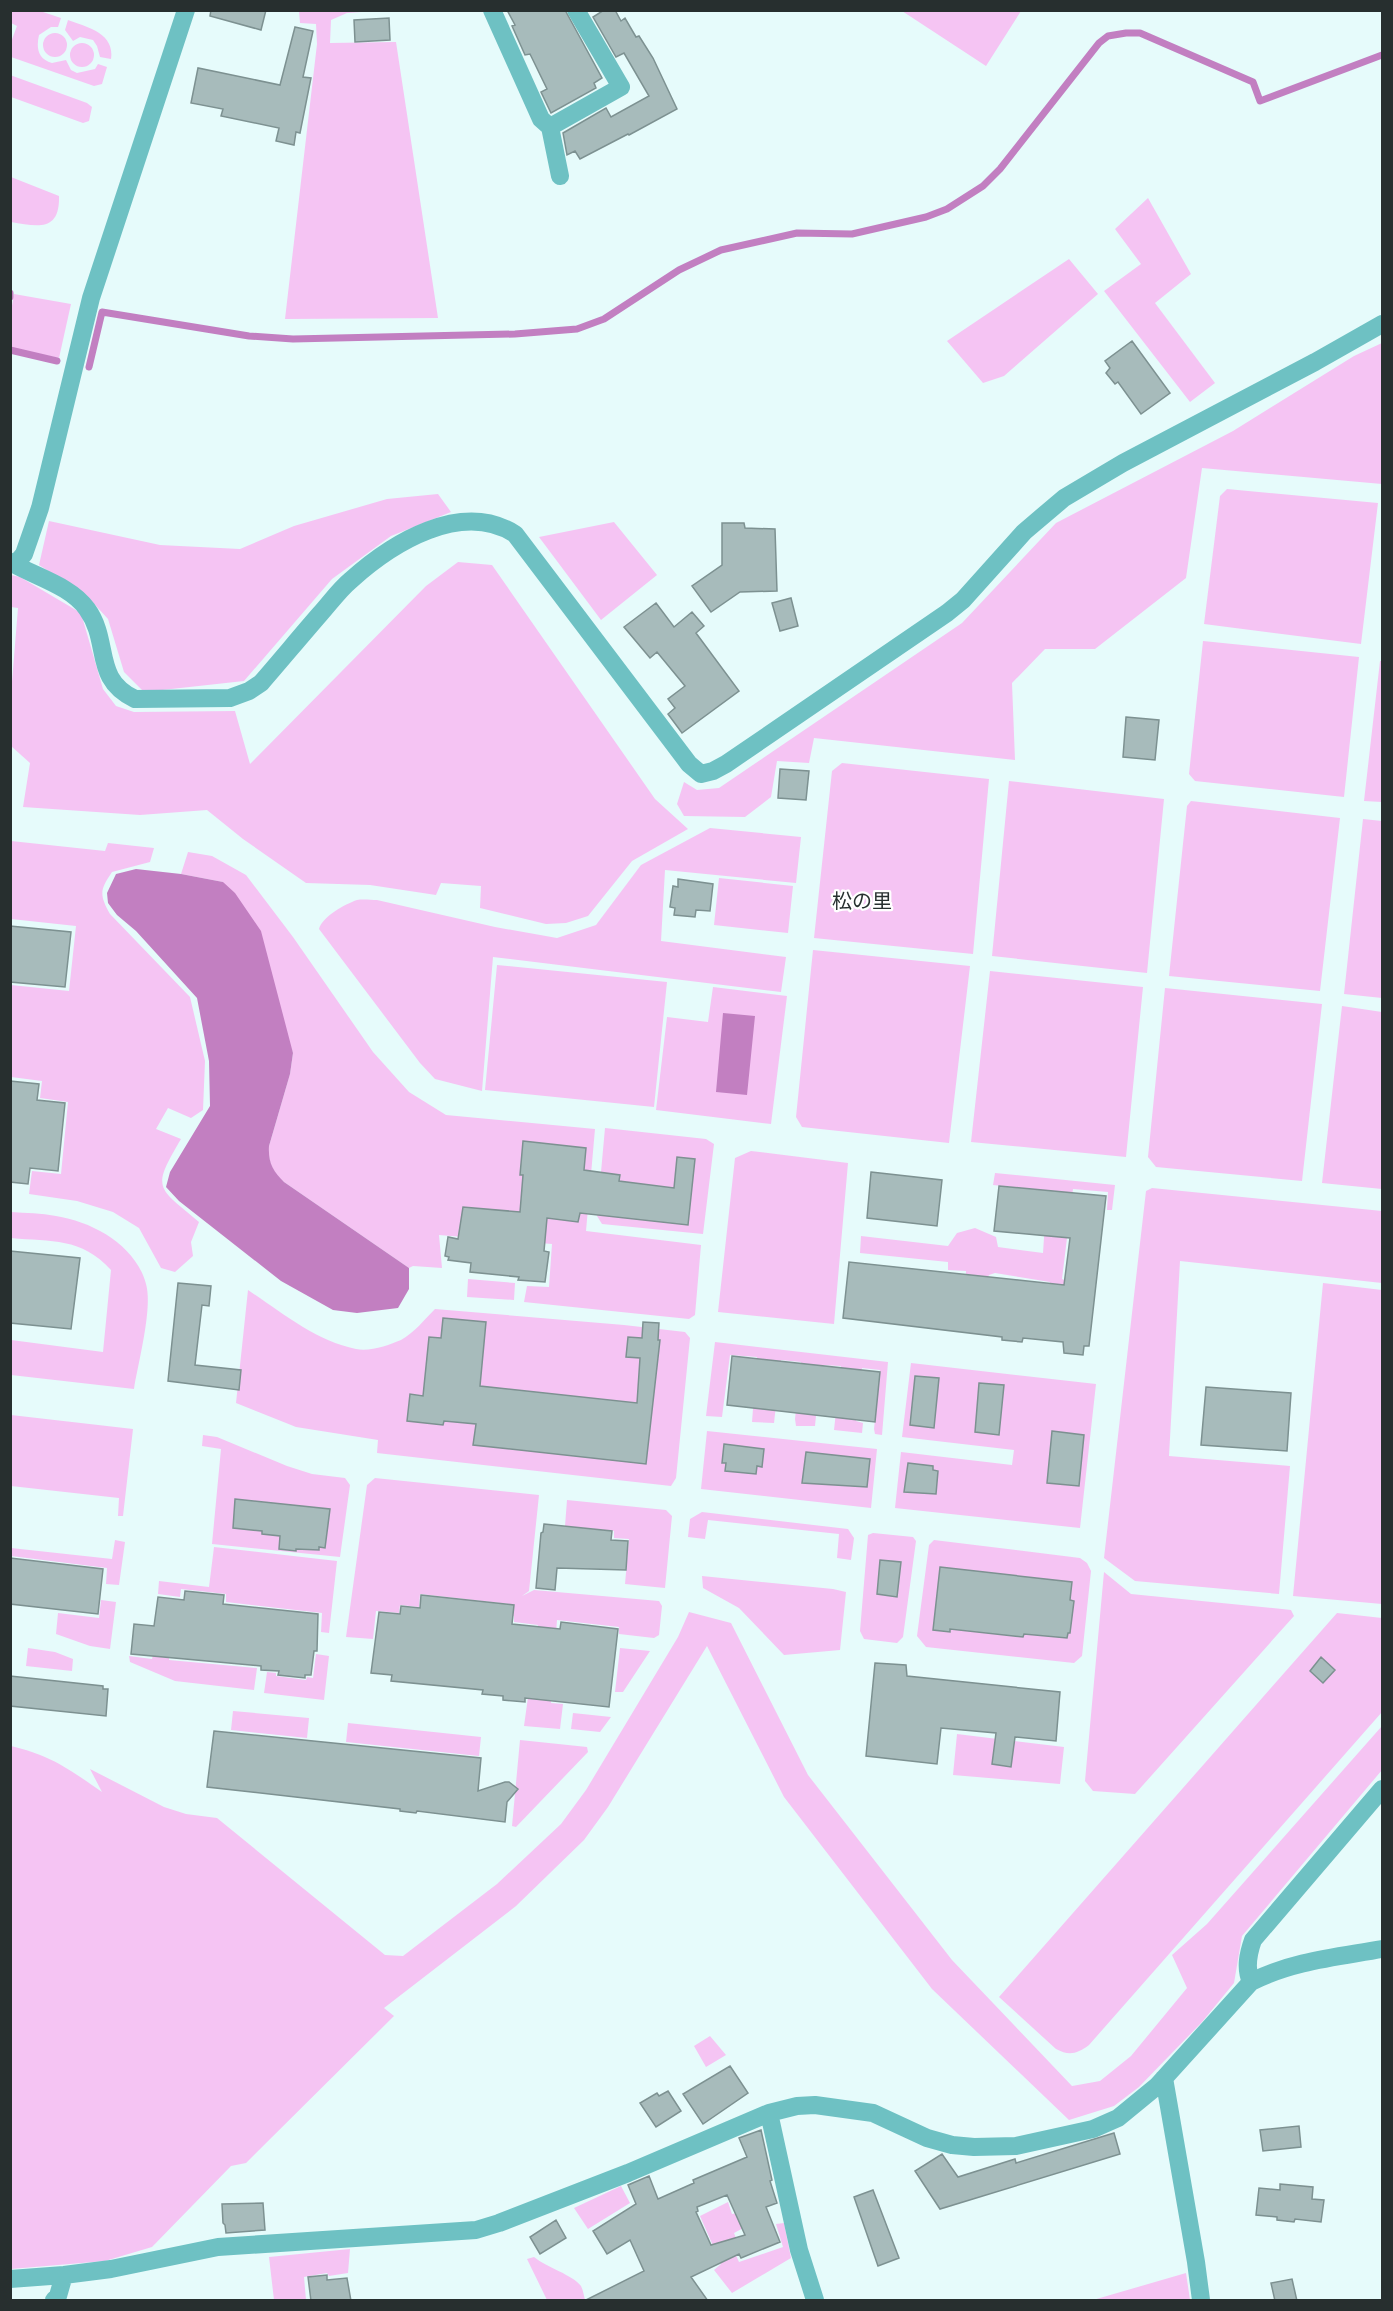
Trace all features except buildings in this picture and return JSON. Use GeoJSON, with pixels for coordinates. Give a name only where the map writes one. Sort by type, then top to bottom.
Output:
{"type":"FeatureCollection","features":[{"type":"Feature","properties":{"kind":"street"},"geometry":{"type":"LineString","coordinates":[[11,564],[20,560],[24,554],[40,508],[93,289],[186,10]]}},
{"type":"Feature","properties":{"kind":"street"},"geometry":{"type":"LineString","coordinates":[[492,10],[541,119],[550,127],[560,176]]}},
{"type":"Feature","properties":{"kind":"street"},"geometry":{"type":"LineString","coordinates":[[550,127],[621,87],[576,10]]}},
{"type":"Feature","properties":{"kind":"street"},"geometry":{"type":"LineString","coordinates":[[11,564],[79,599],[88,610],[98,630],[106,669],[112,683],[121,692],[135,699],[230,698],[249,691],[261,683],[348,582],[390,549],[442,526],[470,522],[489,523],[515,534],[689,764],[701,774],[726,764],[947,613],[963,600],[1024,532],[1064,498],[1123,462],[1383,324]]}},
{"type":"Feature","properties":{"kind":"street"},"geometry":{"type":"LineString","coordinates":[[1251,1982],[1247,1963],[1253,1940],[1383,1789]]}},
{"type":"Feature","properties":{"kind":"street"},"geometry":{"type":"LineString","coordinates":[[10,2278],[64,2275],[111,2269],[218,2247],[476,2230],[628,2173],[769,2113],[796,2106],[815,2104],[873,2113],[927,2138],[952,2145],[974,2147],[1016,2146],[1093,2129],[1118,2118],[1139,2102],[1164,2078],[1251,1982],[1270,1972],[1293,1965],[1383,1949]]}},
{"type":"Feature","properties":{"kind":"street"},"geometry":{"type":"LineString","coordinates":[[1164,2078],[1201,2301]]}},
{"type":"Feature","properties":{"kind":"street"},"geometry":{"type":"LineString","coordinates":[[769,2113],[799,2250],[814,2301]]}},
{"type":"Feature","properties":{"kind":"street"},"geometry":{"type":"LineString","coordinates":[[54,2301],[58,2296],[64,2275]]}},
{"type":"Feature","properties":{"kind":"shaded area"},"geometry":{"type":"Polygon","coordinates":[[[11,10],[40,11],[61,18],[58,27],[51,27],[39,35],[38,49],[41,56],[52,63],[66,60],[71,70],[77,73],[95,69],[98,64],[107,67],[102,84],[94,86],[11,57],[11,42],[17,26],[11,23],[11,10]]]}},
{"type":"Feature","properties":{"kind":"shaded area"},"geometry":{"type":"Polygon","coordinates":[[[299,11],[376,11],[347,13],[331,20],[330,43],[396,42],[438,318],[285,319],[317,44],[316,24],[300,23],[299,11]]]}},
{"type":"Feature","properties":{"kind":"shaded area"},"geometry":{"type":"Polygon","coordinates":[[[902,11],[1021,11],[986,66],[902,11]]]}},
{"type":"Feature","properties":{"kind":"shaded area"},"geometry":{"type":"Polygon","coordinates":[[[68,20],[98,32],[104,37],[109,43],[111,59],[100,57],[93,40],[80,37],[73,41],[65,30],[68,20]]]}},
{"type":"Feature","properties":{"kind":"shaded area"},"geometry":{"type":"Polygon","coordinates":[[[55,33],[64,36],[67,45],[64,54],[55,57],[46,54],[43,45],[46,36],[55,33]]]}},
{"type":"Feature","properties":{"kind":"shaded area"},"geometry":{"type":"Polygon","coordinates":[[[82,43],[91,46],[94,55],[91,64],[82,67],[73,64],[70,55],[73,46],[82,43]]]}},
{"type":"Feature","properties":{"kind":"shaded area"},"geometry":{"type":"Polygon","coordinates":[[[10,75],[87,103],[92,107],[89,121],[83,123],[11,97],[10,75]]]}},
{"type":"Feature","properties":{"kind":"shaded area"},"geometry":{"type":"Polygon","coordinates":[[[11,177],[59,196],[58,208],[51,222],[29,225],[11,222],[11,177]]]}},
{"type":"Feature","properties":{"kind":"shaded area"},"geometry":{"type":"Polygon","coordinates":[[[1148,198],[1191,274],[1155,303],[1215,383],[1190,402],[1104,291],[1141,264],[1115,229],[1148,198]]]}},
{"type":"Feature","properties":{"kind":"shaded area"},"geometry":{"type":"Polygon","coordinates":[[[1069,259],[1098,294],[1004,376],[983,383],[947,341],[1069,259]]]}},
{"type":"Feature","properties":{"kind":"shaded area"},"geometry":{"type":"Polygon","coordinates":[[[14,294],[71,304],[59,358],[11,348],[10,317],[14,294]]]}},
{"type":"Feature","properties":{"kind":"shaded area"},"geometry":{"type":"Polygon","coordinates":[[[1382,343],[1382,484],[1202,468],[1186,578],[1095,649],[1045,649],[1012,683],[1015,760],[814,738],[809,763],[777,761],[771,797],[745,817],[684,816],[677,804],[684,782],[697,790],[719,788],[962,623],[1056,523],[1233,431],[1354,356],[1382,343]]]}},
{"type":"Feature","properties":{"kind":"shaded area"},"geometry":{"type":"Polygon","coordinates":[[[1227,489],[1378,503],[1361,644],[1204,624],[1220,496],[1227,489]]]}},
{"type":"Feature","properties":{"kind":"shaded area"},"geometry":{"type":"Polygon","coordinates":[[[438,494],[451,512],[391,536],[332,579],[244,681],[144,692],[124,672],[108,619],[86,595],[39,565],[49,521],[160,545],[240,549],[294,526],[387,499],[438,494]]]}},
{"type":"Feature","properties":{"kind":"shaded area"},"geometry":{"type":"Polygon","coordinates":[[[614,522],[657,575],[601,620],[539,537],[614,522]]]}},
{"type":"Feature","properties":{"kind":"shaded area"},"geometry":{"type":"Polygon","coordinates":[[[458,562],[492,565],[655,799],[688,829],[632,861],[588,916],[566,923],[546,924],[480,908],[481,886],[441,883],[436,895],[370,885],[306,883],[243,839],[207,810],[140,815],[23,807],[30,763],[11,746],[11,694],[18,608],[11,607],[11,575],[20,577],[81,613],[103,689],[116,706],[134,712],[235,711],[250,764],[426,586],[458,562]]]}},
{"type":"Feature","properties":{"kind":"shaded area"},"geometry":{"type":"Polygon","coordinates":[[[1203,641],[1359,657],[1344,797],[1195,781],[1189,774],[1203,641]]]}},
{"type":"Feature","properties":{"kind":"shaded area"},"geometry":{"type":"Polygon","coordinates":[[[1380,661],[1382,661],[1382,802],[1364,801],[1380,661]]]}},
{"type":"Feature","properties":{"kind":"shaded area"},"geometry":{"type":"Polygon","coordinates":[[[842,763],[989,779],[973,954],[814,938],[832,771],[842,763]]]}},
{"type":"Feature","properties":{"kind":"shaded area"},"geometry":{"type":"Polygon","coordinates":[[[1009,781],[1164,799],[1147,973],[992,956],[1009,781]]]}},
{"type":"Feature","properties":{"kind":"shaded area"},"geometry":{"type":"Polygon","coordinates":[[[1191,801],[1340,818],[1320,991],[1169,976],[1187,806],[1191,801]]]}},
{"type":"Feature","properties":{"kind":"shaded area"},"geometry":{"type":"Polygon","coordinates":[[[1363,819],[1382,821],[1382,998],[1344,994],[1363,819]]]}},
{"type":"Feature","properties":{"kind":"shaded area"},"geometry":{"type":"Polygon","coordinates":[[[710,828],[801,837],[796,883],[665,870],[661,941],[786,957],[781,992],[493,957],[482,1091],[435,1079],[420,1063],[319,929],[329,916],[346,905],[357,900],[377,900],[495,927],[557,938],[596,925],[641,865],[710,828]]]}},
{"type":"Feature","properties":{"kind":"shaded area"},"geometry":{"type":"Polygon","coordinates":[[[11,841],[105,851],[108,843],[154,848],[150,862],[112,872],[102,892],[110,914],[190,997],[205,1061],[203,1110],[191,1118],[168,1108],[156,1129],[181,1139],[165,1168],[162,1178],[163,1186],[174,1201],[199,1222],[191,1242],[193,1256],[175,1272],[161,1268],[139,1228],[113,1212],[77,1201],[29,1194],[32,1171],[61,1174],[68,1102],[40,1098],[42,1081],[11,1077],[11,985],[69,991],[76,926],[11,919],[11,841]]]}},
{"type":"Feature","properties":{"kind":"shaded area"},"geometry":{"type":"Polygon","coordinates":[[[188,852],[212,856],[246,875],[293,937],[373,1052],[409,1092],[446,1115],[595,1129],[586,1231],[701,1245],[695,1315],[689,1319],[524,1302],[527,1286],[549,1287],[552,1244],[439,1235],[442,1268],[413,1266],[409,1268],[284,1182],[272,1166],[269,1146],[290,1074],[293,1053],[223,882],[181,874],[188,852]]]}},
{"type":"Feature","properties":{"kind":"shaded area"},"geometry":{"type":"Polygon","coordinates":[[[136,869],[223,882],[235,893],[261,931],[293,1053],[290,1074],[269,1146],[270,1162],[284,1182],[409,1268],[409,1289],[398,1308],[357,1313],[333,1310],[281,1281],[179,1201],[166,1187],[170,1172],[210,1106],[209,1061],[197,998],[108,903],[107,893],[116,874],[136,869]]]}},
{"type":"Feature","properties":{"kind":"shaded area"},"geometry":{"type":"Polygon","coordinates":[[[719,878],[793,886],[788,933],[714,925],[719,878]]]}},
{"type":"Feature","properties":{"kind":"shaded area"},"geometry":{"type":"Polygon","coordinates":[[[813,950],[970,966],[949,1143],[802,1127],[796,1117],[813,950]]]}},
{"type":"Feature","properties":{"kind":"shaded area"},"geometry":{"type":"Polygon","coordinates":[[[497,965],[667,982],[654,1107],[485,1090],[497,965]]]}},
{"type":"Feature","properties":{"kind":"shaded area"},"geometry":{"type":"Polygon","coordinates":[[[990,971],[1143,987],[1126,1157],[971,1142],[990,971]]]}},
{"type":"Feature","properties":{"kind":"shaded area"},"geometry":{"type":"Polygon","coordinates":[[[713,987],[787,996],[771,1124],[656,1110],[667,1017],[708,1022],[713,987]]]}},
{"type":"Feature","properties":{"kind":"shaded area"},"geometry":{"type":"Polygon","coordinates":[[[1165,988],[1322,1004],[1302,1181],[1156,1167],[1148,1157],[1165,988]]]}},
{"type":"Feature","properties":{"kind":"shaded area"},"geometry":{"type":"Polygon","coordinates":[[[1342,1006],[1382,1012],[1382,1189],[1322,1183],[1342,1006]]]}},
{"type":"Feature","properties":{"kind":"shaded area"},"geometry":{"type":"Polygon","coordinates":[[[723,1013],[755,1016],[747,1095],[716,1092],[723,1013]]]}},
{"type":"Feature","properties":{"kind":"shaded area"},"geometry":{"type":"Polygon","coordinates":[[[605,1128],[706,1139],[714,1144],[703,1234],[602,1224],[597,1216],[605,1128]]]}},
{"type":"Feature","properties":{"kind":"shaded area"},"geometry":{"type":"Polygon","coordinates":[[[751,1151],[848,1163],[834,1324],[718,1312],[735,1158],[751,1151]]]}},
{"type":"Feature","properties":{"kind":"shaded area"},"geometry":{"type":"Polygon","coordinates":[[[995,1173],[1115,1185],[1112,1210],[1107,1210],[1108,1192],[1073,1189],[1062,1279],[1067,1281],[1067,1289],[1049,1288],[1050,1282],[995,1273],[989,1275],[983,1286],[965,1292],[966,1271],[948,1270],[948,1262],[860,1253],[861,1236],[948,1246],[957,1233],[975,1228],[996,1237],[998,1247],[1043,1253],[1047,1191],[993,1185],[995,1173]]]}},
{"type":"Feature","properties":{"kind":"shaded area"},"geometry":{"type":"Polygon","coordinates":[[[1152,1188],[1382,1211],[1382,1283],[1180,1261],[1169,1456],[1290,1466],[1279,1594],[1135,1581],[1104,1558],[1146,1191],[1152,1188]]]}},
{"type":"Feature","properties":{"kind":"shaded area"},"geometry":{"type":"Polygon","coordinates":[[[11,1212],[50,1215],[85,1224],[112,1238],[133,1258],[141,1270],[148,1294],[144,1336],[134,1389],[11,1375],[11,1340],[103,1352],[111,1270],[100,1259],[77,1246],[53,1241],[11,1238],[11,1212]]]}},
{"type":"Feature","properties":{"kind":"shaded area"},"geometry":{"type":"Polygon","coordinates":[[[468,1279],[515,1283],[514,1300],[467,1297],[468,1279]]]}},
{"type":"Feature","properties":{"kind":"shaded area"},"geometry":{"type":"Polygon","coordinates":[[[1323,1283],[1382,1290],[1382,1604],[1293,1596],[1323,1283]]]}},
{"type":"Feature","properties":{"kind":"shaded area"},"geometry":{"type":"Polygon","coordinates":[[[248,1290],[313,1333],[341,1345],[361,1350],[379,1348],[401,1340],[415,1330],[435,1309],[685,1332],[690,1338],[676,1478],[671,1486],[377,1453],[378,1440],[296,1427],[236,1403],[248,1290]]]}},
{"type":"Feature","properties":{"kind":"shaded area"},"geometry":{"type":"Polygon","coordinates":[[[715,1342],[888,1362],[882,1435],[875,1434],[874,1429],[880,1370],[862,1368],[856,1421],[863,1423],[862,1433],[834,1430],[841,1366],[821,1365],[815,1426],[796,1426],[801,1362],[781,1360],[774,1423],[752,1422],[757,1357],[730,1355],[722,1417],[706,1416],[715,1342]]]}},
{"type":"Feature","properties":{"kind":"shaded area"},"geometry":{"type":"Polygon","coordinates":[[[911,1363],[1096,1384],[1080,1528],[895,1508],[901,1452],[1012,1465],[1014,1450],[902,1437],[911,1363]]]}},
{"type":"Feature","properties":{"kind":"shaded area"},"geometry":{"type":"Polygon","coordinates":[[[11,1415],[133,1429],[123,1516],[118,1516],[119,1498],[11,1486],[11,1415]]]}},
{"type":"Feature","properties":{"kind":"shaded area"},"geometry":{"type":"Polygon","coordinates":[[[707,1431],[877,1449],[871,1508],[701,1489],[707,1431]]]}},
{"type":"Feature","properties":{"kind":"shaded area"},"geometry":{"type":"Polygon","coordinates":[[[203,1435],[217,1437],[312,1474],[345,1478],[350,1485],[340,1557],[212,1544],[221,1449],[202,1446],[203,1435]]]}},
{"type":"Feature","properties":{"kind":"shaded area"},"geometry":{"type":"Polygon","coordinates":[[[375,1478],[539,1495],[529,1591],[522,1596],[534,1590],[659,1601],[662,1606],[659,1635],[654,1638],[619,1634],[619,1627],[557,1620],[551,1703],[563,1704],[560,1729],[524,1726],[538,1625],[514,1622],[514,1616],[508,1615],[509,1604],[420,1594],[419,1607],[400,1605],[399,1613],[376,1611],[373,1639],[346,1637],[367,1485],[375,1478]]]}},
{"type":"Feature","properties":{"kind":"shaded area"},"geometry":{"type":"Polygon","coordinates":[[[567,1500],[666,1510],[672,1516],[665,1588],[625,1584],[629,1539],[614,1538],[614,1531],[565,1526],[567,1500]]]}},
{"type":"Feature","properties":{"kind":"shaded area"},"geometry":{"type":"Polygon","coordinates":[[[702,1512],[848,1529],[854,1538],[851,1560],[837,1558],[839,1534],[708,1520],[705,1539],[688,1537],[690,1519],[702,1512]]]}},
{"type":"Feature","properties":{"kind":"shaded area"},"geometry":{"type":"Polygon","coordinates":[[[873,1533],[913,1537],[916,1541],[903,1637],[897,1643],[864,1639],[860,1631],[868,1535],[873,1533]]]}},
{"type":"Feature","properties":{"kind":"shaded area"},"geometry":{"type":"Polygon","coordinates":[[[115,1540],[125,1542],[119,1585],[106,1584],[107,1568],[11,1556],[11,1548],[112,1559],[115,1540]]]}},
{"type":"Feature","properties":{"kind":"shaded area"},"geometry":{"type":"Polygon","coordinates":[[[934,1540],[1080,1558],[1087,1563],[1091,1571],[1082,1656],[1074,1663],[926,1647],[917,1636],[929,1545],[934,1540]]]}},
{"type":"Feature","properties":{"kind":"shaded area"},"geometry":{"type":"Polygon","coordinates":[[[214,1547],[337,1561],[329,1633],[321,1632],[322,1613],[226,1602],[226,1594],[181,1589],[180,1597],[158,1594],[159,1581],[209,1587],[214,1547]]]}},
{"type":"Feature","properties":{"kind":"shaded area"},"geometry":{"type":"Polygon","coordinates":[[[1104,1572],[1131,1594],[1291,1610],[1294,1616],[1135,1794],[1093,1791],[1085,1781],[1104,1572]]]}},
{"type":"Feature","properties":{"kind":"shaded area"},"geometry":{"type":"Polygon","coordinates":[[[702,1576],[846,1592],[840,1650],[784,1655],[739,1608],[703,1588],[702,1576]]]}},
{"type":"Feature","properties":{"kind":"shaded area"},"geometry":{"type":"Polygon","coordinates":[[[101,1600],[116,1602],[110,1649],[90,1646],[56,1634],[58,1613],[99,1618],[101,1600]]]}},
{"type":"Feature","properties":{"kind":"shaded area"},"geometry":{"type":"Polygon","coordinates":[[[689,1612],[731,1623],[808,1775],[952,1960],[1072,2086],[1100,2081],[1131,2056],[1187,1988],[1172,1955],[1207,1924],[1382,1726],[1382,1770],[1242,1936],[1234,1983],[1202,2022],[1139,2087],[1114,2106],[1069,2120],[932,1989],[784,1797],[707,1646],[608,1807],[584,1840],[516,1906],[384,2008],[394,2016],[246,2163],[231,2166],[152,2247],[105,2261],[11,2269],[11,1746],[59,1764],[102,1792],[90,1769],[164,1807],[186,1814],[217,1818],[385,1955],[403,1956],[497,1884],[561,1824],[586,1790],[678,1637],[689,1612]]]}},
{"type":"Feature","properties":{"kind":"shaded area"},"geometry":{"type":"Polygon","coordinates":[[[1337,1613],[1382,1618],[1382,1712],[1089,2045],[1073,2053],[1065,2053],[1056,2049],[999,1997],[1337,1613]]]}},
{"type":"Feature","properties":{"kind":"shaded area"},"geometry":{"type":"Polygon","coordinates":[[[28,1648],[55,1652],[73,1659],[72,1671],[26,1666],[28,1648]]]}},
{"type":"Feature","properties":{"kind":"shaded area"},"geometry":{"type":"Polygon","coordinates":[[[620,1648],[650,1651],[623,1692],[615,1692],[620,1648]]]}},
{"type":"Feature","properties":{"kind":"shaded area"},"geometry":{"type":"Polygon","coordinates":[[[316,1654],[329,1656],[324,1700],[264,1693],[267,1672],[276,1673],[276,1676],[306,1680],[307,1677],[313,1678],[316,1654]]]}},
{"type":"Feature","properties":{"kind":"shaded area"},"geometry":{"type":"Polygon","coordinates":[[[153,1655],[169,1657],[169,1660],[257,1668],[254,1690],[175,1681],[130,1662],[129,1656],[152,1659],[153,1655]]]}},
{"type":"Feature","properties":{"kind":"shaded area"},"geometry":{"type":"Polygon","coordinates":[[[233,1711],[309,1718],[307,1738],[231,1730],[233,1711]]]}},
{"type":"Feature","properties":{"kind":"shaded area"},"geometry":{"type":"Polygon","coordinates":[[[573,1713],[611,1717],[600,1732],[571,1729],[573,1713]]]}},
{"type":"Feature","properties":{"kind":"shaded area"},"geometry":{"type":"Polygon","coordinates":[[[348,1723],[481,1737],[479,1756],[346,1742],[348,1723]]]}},
{"type":"Feature","properties":{"kind":"shaded area"},"geometry":{"type":"Polygon","coordinates":[[[957,1734],[1064,1747],[1060,1784],[953,1775],[957,1734]]]}},
{"type":"Feature","properties":{"kind":"shaded area"},"geometry":{"type":"Polygon","coordinates":[[[520,1740],[587,1747],[588,1752],[516,1827],[512,1826],[520,1740]]]}},
{"type":"Feature","properties":{"kind":"shaded area"},"geometry":{"type":"Polygon","coordinates":[[[710,2036],[726,2055],[706,2067],[694,2046],[710,2036]]]}},
{"type":"Feature","properties":{"kind":"shaded area"},"geometry":{"type":"Polygon","coordinates":[[[621,2186],[630,2203],[588,2229],[574,2208],[621,2186]]]}},
{"type":"Feature","properties":{"kind":"shaded area"},"geometry":{"type":"Polygon","coordinates":[[[728,2202],[732,2214],[744,2212],[747,2226],[734,2233],[738,2243],[731,2244],[739,2262],[783,2247],[776,2224],[784,2223],[791,2258],[732,2293],[714,2270],[721,2264],[700,2216],[728,2202]]]}},
{"type":"Feature","properties":{"kind":"shaded area"},"geometry":{"type":"Polygon","coordinates":[[[350,2249],[348,2273],[329,2276],[327,2273],[304,2277],[306,2300],[274,2300],[269,2257],[350,2249]]]}},
{"type":"Feature","properties":{"kind":"shaded area"},"geometry":{"type":"Polygon","coordinates":[[[534,2257],[577,2282],[582,2288],[585,2300],[547,2300],[527,2259],[534,2257]]]}},
{"type":"Feature","properties":{"kind":"shaded area"},"geometry":{"type":"Polygon","coordinates":[[[1186,2273],[1190,2300],[1093,2300],[1186,2273]]]}},
{"type":"Feature","properties":{"kind":"waterway"},"geometry":{"type":"LineString","coordinates":[[89,367],[102,312],[249,336],[293,339],[515,334],[577,329],[604,319],[679,270],[721,250],[797,233],[852,234],[926,217],[947,209],[983,186],[1000,169],[1099,43],[1108,36],[1140,33],[1253,82],[1260,101],[1382,55]]}},
{"type":"Feature","properties":{"kind":"waterway"},"geometry":{"type":"LineString","coordinates":[[10,350],[57,361]]}},
{"type":"Feature","properties":{"kind":"district","name":"松の里"},"geometry":{"type":"Point","coordinates":[862,899]}}]}
